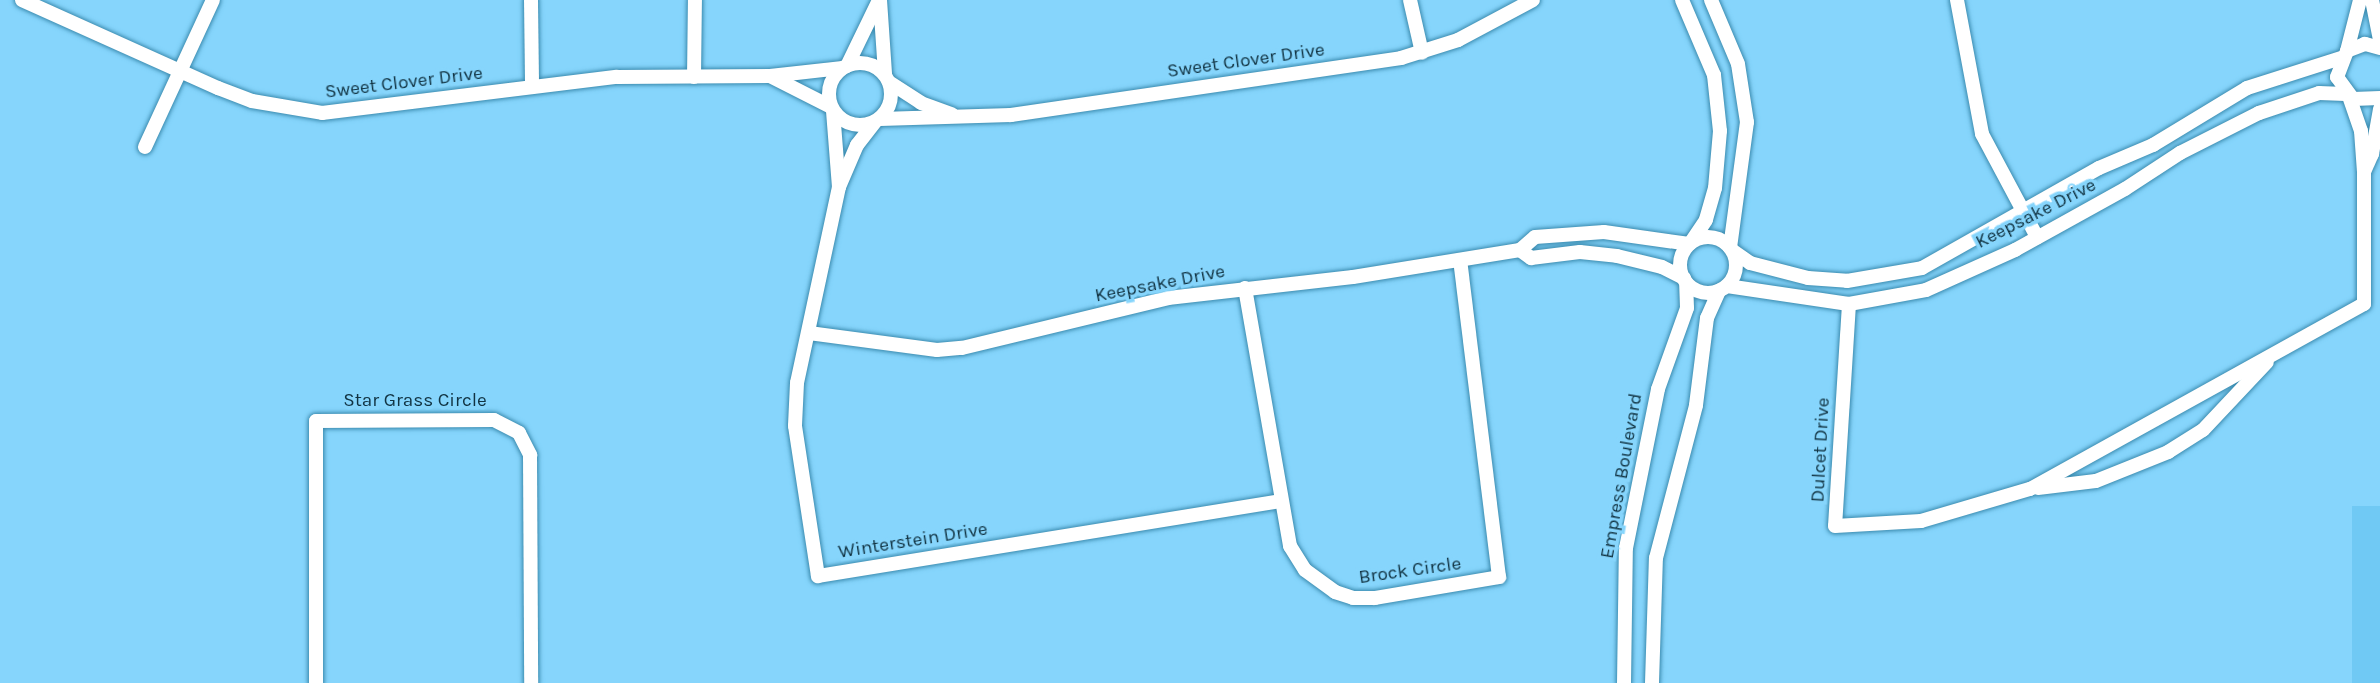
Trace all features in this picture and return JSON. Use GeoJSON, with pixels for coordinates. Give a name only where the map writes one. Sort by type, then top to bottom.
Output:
{"type":"FeatureCollection","features":[{"type":"Feature","properties":{"kind":"street","name":"Sweet Clover Drive"},"geometry":{"type":"LineString","coordinates":[[22,0],[179,73],[252,102],[321,113],[346,113],[617,77],[770,76],[845,67]]}},
{"type":"Feature","properties":{"kind":"street"},"geometry":{"type":"LineString","coordinates":[[145,146],[213,0]]}},
{"type":"Feature","properties":{"kind":"street"},"geometry":{"type":"LineString","coordinates":[[531,0],[532,87]]}},
{"type":"Feature","properties":{"kind":"street"},"geometry":{"type":"LineString","coordinates":[[694,77],[695,0]]}},
{"type":"Feature","properties":{"kind":"street"},"geometry":{"type":"LineString","coordinates":[[879,0],[891,102],[877,120],[856,126],[832,109],[830,86],[845,67],[879,0]]}},
{"type":"Feature","properties":{"kind":"street"},"geometry":{"type":"LineString","coordinates":[[1410,0],[1422,53]]}},
{"type":"Feature","properties":{"kind":"street","name":"Sweet Clover Drive"},"geometry":{"type":"LineString","coordinates":[[877,120],[953,114],[1011,116],[1422,53],[1473,33],[1533,0]]}},
{"type":"Feature","properties":{"kind":"street"},"geometry":{"type":"LineString","coordinates":[[1682,0],[1714,75],[1720,131],[1715,188],[1706,220],[1680,265],[1685,280],[1701,292],[1723,288]]}},
{"type":"Feature","properties":{"kind":"street"},"geometry":{"type":"LineString","coordinates":[[1652,683],[1656,558],[1696,405],[1707,318],[1736,269],[1732,249],[1747,122],[1738,64],[1711,0]]}},
{"type":"Feature","properties":{"kind":"street"},"geometry":{"type":"LineString","coordinates":[[1957,0],[1982,134],[2037,237]]}},
{"type":"Feature","properties":{"kind":"street"},"geometry":{"type":"LineString","coordinates":[[2344,55],[2360,0]]}},
{"type":"Feature","properties":{"kind":"street"},"geometry":{"type":"LineString","coordinates":[[2372,0],[2380,40]]}},
{"type":"Feature","properties":{"kind":"street","name":"Keepsake Drive"},"geometry":{"type":"LineString","coordinates":[[1732,249],[1750,263],[1808,278],[1888,277],[1922,268],[1957,252],[2022,210],[2152,145],[2247,88],[2344,55],[2365,44],[2380,48]]}},
{"type":"Feature","properties":{"kind":"street","name":"Dulcet Drive"},"geometry":{"type":"LineString","coordinates":[[2030,488],[2267,361],[2364,304],[2364,172],[2361,131],[2337,77],[2344,55]]}},
{"type":"Feature","properties":{"kind":"street"},"geometry":{"type":"LineString","coordinates":[[845,67],[867,64],[887,78]]}},
{"type":"Feature","properties":{"kind":"street","name":"Sweet Clover Drive"},"geometry":{"type":"LineString","coordinates":[[770,76],[832,109]]}},
{"type":"Feature","properties":{"kind":"street","name":"Sweet Clover Drive"},"geometry":{"type":"LineString","coordinates":[[887,78],[921,103],[953,114]]}},
{"type":"Feature","properties":{"kind":"street","name":"Keepsake Drive"},"geometry":{"type":"LineString","coordinates":[[1723,288],[1849,304],[1926,290],[2037,237],[2180,153],[2259,113],[2319,93],[2347,95],[2362,102],[2380,98]]}},
{"type":"Feature","properties":{"kind":"street","name":"Winterstein Drive"},"geometry":{"type":"LineString","coordinates":[[832,109],[839,187]]}},
{"type":"Feature","properties":{"kind":"street","name":"Dulcet Drive"},"geometry":{"type":"LineString","coordinates":[[2364,172],[2372,154],[2380,109]]}},
{"type":"Feature","properties":{"kind":"street","name":"Winterstein Drive"},"geometry":{"type":"LineString","coordinates":[[877,120],[857,145],[839,187],[797,383],[796,426],[818,576],[1281,502]]}},
{"type":"Feature","properties":{"kind":"street","name":"Keepsake Drive"},"geometry":{"type":"LineString","coordinates":[[809,333],[937,350],[962,348],[1168,298],[1520,250],[1535,237],[1577,232],[1691,243]]}},
{"type":"Feature","properties":{"kind":"street"},"geometry":{"type":"LineString","coordinates":[[1691,243],[1710,237],[1732,249]]}},
{"type":"Feature","properties":{"kind":"street","name":"Keepsake Drive"},"geometry":{"type":"LineString","coordinates":[[1520,250],[1531,258],[1580,252],[1627,257],[1685,280]]}},
{"type":"Feature","properties":{"kind":"street","name":"Brock Circle"},"geometry":{"type":"LineString","coordinates":[[1245,288],[1285,531],[1298,560],[1335,592],[1375,598],[1499,577],[1460,260]]}},
{"type":"Feature","properties":{"kind":"street","name":"Empress Boulevard"},"geometry":{"type":"LineString","coordinates":[[1624,683],[1626,548],[1658,389],[1683,328],[1685,280]]}},
{"type":"Feature","properties":{"kind":"street","name":"Dulcet Drive"},"geometry":{"type":"LineString","coordinates":[[1849,304],[1835,526],[1920,521],[2030,488],[2096,481],[2168,452],[2203,430],[2267,361]]}},
{"type":"Feature","properties":{"kind":"street","name":"Star Grass Circle"},"geometry":{"type":"LineString","coordinates":[[316,683],[316,421],[494,420],[519,433],[530,455],[531,683]]}},
{"type":"Feature","properties":{"kind":"shaded area"},"geometry":{"type":"Polygon","coordinates":[[[2352,506],[2380,506],[2380,683],[2352,683],[2352,506]]]}}]}
